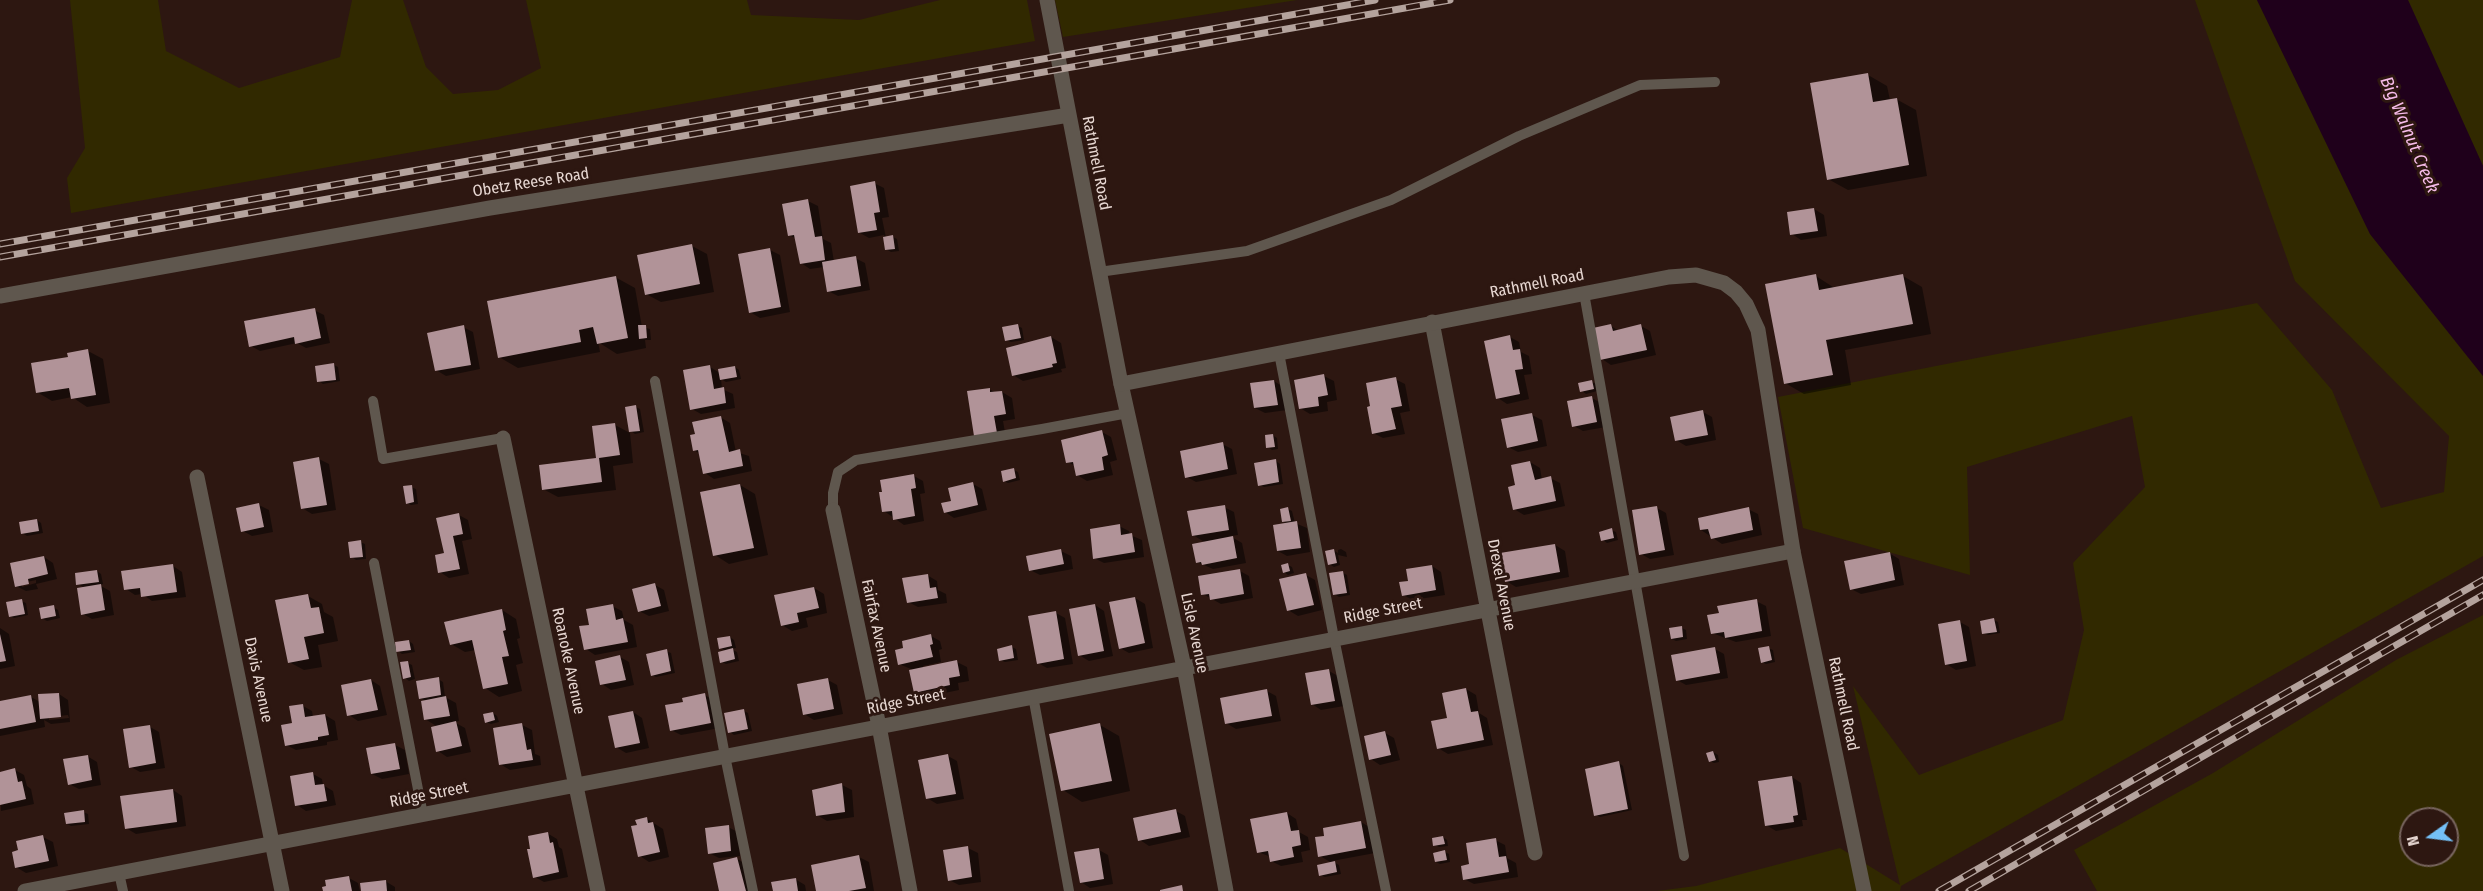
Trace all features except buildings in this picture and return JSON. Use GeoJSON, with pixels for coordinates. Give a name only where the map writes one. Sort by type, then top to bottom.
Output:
{"type":"FeatureCollection","features":[{"type":"Feature","properties":{"kind":"street","name":"Rathmell Road"},"geometry":{"type":"LineString","coordinates":[[1047,0],[1121,384],[1669,277],[1696,275],[1724,283],[1736,292],[1746,304],[1758,330],[1793,551],[1864,891]]}},
{"type":"Feature","properties":{"kind":"street","name":"Obetz Reese Road"},"geometry":{"type":"LineString","coordinates":[[0,296],[490,208],[1069,115]]}},
{"type":"Feature","properties":{"kind":"street","name":"Drexel Avenue"},"geometry":{"type":"LineString","coordinates":[[1432,322],[1535,853]]}},
{"type":"Feature","properties":{"kind":"street","name":"Lisle Avenue"},"geometry":{"type":"LineString","coordinates":[[1121,384],[1184,667],[1226,891]]}},
{"type":"Feature","properties":{"kind":"street","name":"Roanoke Avenue"},"geometry":{"type":"LineString","coordinates":[[503,438],[598,891]]}},
{"type":"Feature","properties":{"kind":"street","name":"Davis Avenue"},"geometry":{"type":"LineString","coordinates":[[197,477],[282,891]]}},
{"type":"Feature","properties":{"kind":"street","name":"Fairfax Avenue"},"geometry":{"type":"LineString","coordinates":[[833,510],[879,726],[910,891]]}},
{"type":"Feature","properties":{"kind":"street","name":"Ridge Street"},"geometry":{"type":"LineString","coordinates":[[25,891],[1793,551]]}},
{"type":"Feature","properties":{"kind":"lane"},"geometry":{"type":"LineString","coordinates":[[1099,272],[1247,251],[1391,200],[1519,136],[1640,85],[1715,82]]}},
{"type":"Feature","properties":{"kind":"lane"},"geometry":{"type":"LineString","coordinates":[[1584,293],[1684,856]]}},
{"type":"Feature","properties":{"kind":"lane"},"geometry":{"type":"LineString","coordinates":[[1279,353],[1386,891]]}},
{"type":"Feature","properties":{"kind":"lane"},"geometry":{"type":"LineString","coordinates":[[655,381],[725,756],[753,891]]}},
{"type":"Feature","properties":{"kind":"lane"},"geometry":{"type":"LineString","coordinates":[[373,401],[382,459],[503,438]]}},
{"type":"Feature","properties":{"kind":"lane"},"geometry":{"type":"LineString","coordinates":[[833,510],[833,493],[838,472],[856,460],[1128,413]]}},
{"type":"Feature","properties":{"kind":"lane"},"geometry":{"type":"LineString","coordinates":[[374,564],[423,815]]}},
{"type":"Feature","properties":{"kind":"lane"},"geometry":{"type":"LineString","coordinates":[[1033,696],[1070,891]]}},
{"type":"Feature","properties":{"kind":"lane"},"geometry":{"type":"LineString","coordinates":[[119,873],[123,891]]}},
{"type":"Feature","properties":{"kind":"shaded area"},"geometry":{"type":"Polygon","coordinates":[[[70,0],[158,0],[166,51],[239,88],[340,57],[352,0],[403,0],[426,67],[453,94],[498,90],[541,68],[526,0],[747,0],[751,15],[859,20],[940,0],[1027,0],[1035,41],[71,213],[67,178],[85,148],[70,0]]]}},
{"type":"Feature","properties":{"kind":"shaded area"},"geometry":{"type":"Polygon","coordinates":[[[1055,0],[1297,0],[1063,37],[1055,0]]]}},
{"type":"Feature","properties":{"kind":"shaded area"},"geometry":{"type":"Polygon","coordinates":[[[2195,0],[2257,0],[2370,234],[2483,376],[2483,556],[1901,886],[1900,891],[1657,891],[1696,886],[1840,848],[1900,885],[1853,686],[1919,775],[2063,720],[2084,630],[2073,563],[2145,487],[2132,416],[1967,467],[1970,575],[1803,528],[1778,397],[2257,303],[2332,390],[2381,508],[2444,492],[2449,436],[2295,281],[2195,0]]]}},
{"type":"Feature","properties":{"kind":"shaded area"},"geometry":{"type":"Polygon","coordinates":[[[2408,0],[2483,0],[2483,166],[2408,0]]]}},
{"type":"Feature","properties":{"kind":"shaded area"},"geometry":{"type":"Polygon","coordinates":[[[2483,615],[2483,891],[2097,891],[2074,850],[2213,773],[2396,660],[2483,615]]]}},
{"type":"Feature","properties":{"kind":"water","name":"Big Walnut Creek"},"geometry":{"type":"Polygon","coordinates":[[[2257,0],[2408,0],[2483,166],[2483,376],[2370,234],[2257,0]]]}},
{"type":"Feature","properties":{"kind":"railway"},"geometry":{"type":"LineString","coordinates":[[0,244],[1375,0]]}},
{"type":"Feature","properties":{"kind":"railway"},"geometry":{"type":"LineString","coordinates":[[0,257],[1450,0]]}},
{"type":"Feature","properties":{"kind":"railway"},"geometry":{"type":"LineString","coordinates":[[1939,891],[2483,580]]}},
{"type":"Feature","properties":{"kind":"railway"},"geometry":{"type":"LineString","coordinates":[[1969,891],[2483,595]]}}]}
